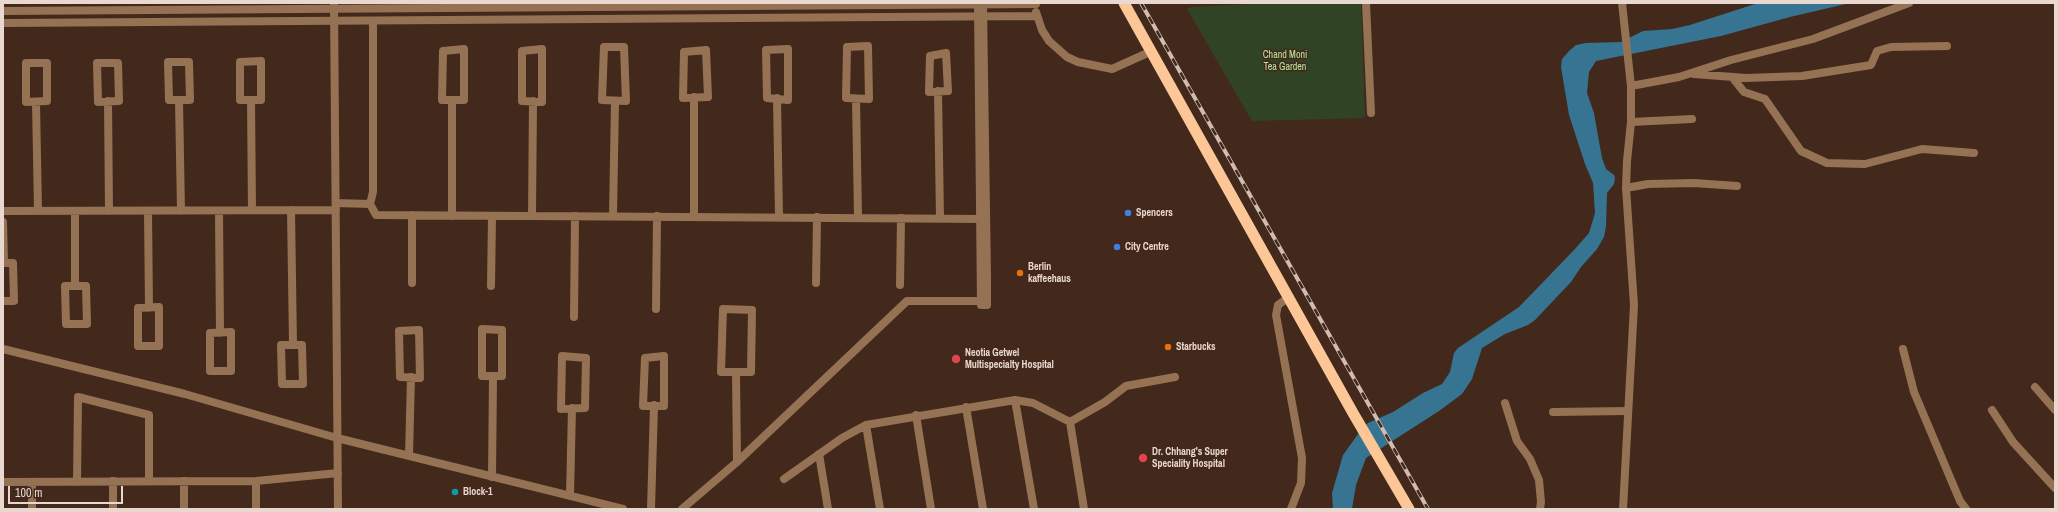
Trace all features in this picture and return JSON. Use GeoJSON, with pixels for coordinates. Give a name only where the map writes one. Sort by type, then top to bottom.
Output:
{"type":"FeatureCollection","features":[{"type":"Feature","properties":{"kind":"highway"},"geometry":{"type":"LineString","coordinates":[[1124,3],[1353,414],[1409,509]]}},
{"type":"Feature","properties":{"kind":"street"},"geometry":{"type":"LineString","coordinates":[[1366,3],[1371,112]]}},
{"type":"Feature","properties":{"kind":"street"},"geometry":{"type":"LineString","coordinates":[[1622,3],[1631,86],[1631,122],[1626,188],[1634,305],[1623,509]]}},
{"type":"Feature","properties":{"kind":"street"},"geometry":{"type":"LineString","coordinates":[[1631,86],[1679,77],[1731,60],[1813,39],[1909,3]]}},
{"type":"Feature","properties":{"kind":"street"},"geometry":{"type":"LineString","coordinates":[[3,11],[334,6],[1036,4],[1036,16],[1049,41],[1067,57],[1078,62],[1112,69],[1152,51]]}},
{"type":"Feature","properties":{"kind":"street"},"geometry":{"type":"LineString","coordinates":[[682,509],[737,462],[907,301],[981,301],[981,305],[987,305],[983,219],[980,5]]}},
{"type":"Feature","properties":{"kind":"street"},"geometry":{"type":"LineString","coordinates":[[334,6],[338,509]]}},
{"type":"Feature","properties":{"kind":"street"},"geometry":{"type":"LineString","coordinates":[[3,23],[1036,16]]}},
{"type":"Feature","properties":{"kind":"street"},"geometry":{"type":"LineString","coordinates":[[373,21],[373,192],[370,204],[376,215],[983,219]]}},
{"type":"Feature","properties":{"kind":"street"},"geometry":{"type":"LineString","coordinates":[[868,46],[870,98],[856,99],[846,98],[847,47],[868,46]]}},
{"type":"Feature","properties":{"kind":"street"},"geometry":{"type":"LineString","coordinates":[[1691,73],[1746,78],[1802,76],[1871,64],[1877,51],[1890,47],[1947,46]]}},
{"type":"Feature","properties":{"kind":"street"},"geometry":{"type":"LineString","coordinates":[[604,47],[624,47],[626,101],[615,101],[602,100],[604,47]]}},
{"type":"Feature","properties":{"kind":"street"},"geometry":{"type":"LineString","coordinates":[[464,49],[464,100],[452,100],[442,100],[443,51],[464,49]]}},
{"type":"Feature","properties":{"kind":"street"},"geometry":{"type":"LineString","coordinates":[[542,49],[542,102],[533,101],[522,101],[522,51],[542,49]]}},
{"type":"Feature","properties":{"kind":"street"},"geometry":{"type":"LineString","coordinates":[[788,49],[788,100],[778,98],[766,98],[766,50],[788,49]]}},
{"type":"Feature","properties":{"kind":"street"},"geometry":{"type":"LineString","coordinates":[[706,50],[708,97],[694,97],[683,98],[684,52],[706,50]]}},
{"type":"Feature","properties":{"kind":"street"},"geometry":{"type":"LineString","coordinates":[[946,53],[948,91],[938,91],[929,92],[930,56],[946,53]]}},
{"type":"Feature","properties":{"kind":"street"},"geometry":{"type":"LineString","coordinates":[[261,61],[262,100],[251,100],[240,100],[240,62],[261,61]]}},
{"type":"Feature","properties":{"kind":"street"},"geometry":{"type":"LineString","coordinates":[[168,62],[189,62],[190,100],[179,100],[169,100],[168,62]]}},
{"type":"Feature","properties":{"kind":"street"},"geometry":{"type":"LineString","coordinates":[[26,63],[47,63],[47,102],[36,102],[26,102],[26,63]]}},
{"type":"Feature","properties":{"kind":"street"},"geometry":{"type":"LineString","coordinates":[[97,63],[118,63],[119,101],[108,102],[98,102],[97,63]]}},
{"type":"Feature","properties":{"kind":"street"},"geometry":{"type":"LineString","coordinates":[[1732,77],[1744,92],[1765,99],[1801,151],[1827,164],[1865,164],[1922,149],[1974,152]]}},
{"type":"Feature","properties":{"kind":"street"},"geometry":{"type":"LineString","coordinates":[[938,91],[940,218]]}},
{"type":"Feature","properties":{"kind":"street"},"geometry":{"type":"LineString","coordinates":[[694,97],[694,217]]}},
{"type":"Feature","properties":{"kind":"street"},"geometry":{"type":"LineString","coordinates":[[778,98],[779,217]]}},
{"type":"Feature","properties":{"kind":"street"},"geometry":{"type":"LineString","coordinates":[[856,99],[858,217]]}},
{"type":"Feature","properties":{"kind":"street"},"geometry":{"type":"LineString","coordinates":[[179,100],[180,211]]}},
{"type":"Feature","properties":{"kind":"street"},"geometry":{"type":"LineString","coordinates":[[251,100],[252,210]]}},
{"type":"Feature","properties":{"kind":"street"},"geometry":{"type":"LineString","coordinates":[[452,100],[452,216]]}},
{"type":"Feature","properties":{"kind":"street"},"geometry":{"type":"LineString","coordinates":[[532,216],[533,101]]}},
{"type":"Feature","properties":{"kind":"street"},"geometry":{"type":"LineString","coordinates":[[613,216],[615,101]]}},
{"type":"Feature","properties":{"kind":"street"},"geometry":{"type":"LineString","coordinates":[[36,102],[38,211]]}},
{"type":"Feature","properties":{"kind":"street"},"geometry":{"type":"LineString","coordinates":[[108,102],[109,211]]}},
{"type":"Feature","properties":{"kind":"street"},"geometry":{"type":"LineString","coordinates":[[1631,122],[1692,119]]}},
{"type":"Feature","properties":{"kind":"street"},"geometry":{"type":"LineString","coordinates":[[1626,188],[1648,184],[1686,183],[1737,186]]}},
{"type":"Feature","properties":{"kind":"street"},"geometry":{"type":"LineString","coordinates":[[3,211],[291,210],[370,204]]}},
{"type":"Feature","properties":{"kind":"street"},"geometry":{"type":"LineString","coordinates":[[291,210],[293,345]]}},
{"type":"Feature","properties":{"kind":"street"},"geometry":{"type":"LineString","coordinates":[[75,211],[76,286]]}},
{"type":"Feature","properties":{"kind":"street"},"geometry":{"type":"LineString","coordinates":[[148,211],[149,308]]}},
{"type":"Feature","properties":{"kind":"street"},"geometry":{"type":"LineString","coordinates":[[220,211],[220,333]]}},
{"type":"Feature","properties":{"kind":"street"},"geometry":{"type":"LineString","coordinates":[[412,215],[412,283]]}},
{"type":"Feature","properties":{"kind":"street"},"geometry":{"type":"LineString","coordinates":[[491,286],[492,216]]}},
{"type":"Feature","properties":{"kind":"street"},"geometry":{"type":"LineString","coordinates":[[574,317],[575,216]]}},
{"type":"Feature","properties":{"kind":"street"},"geometry":{"type":"LineString","coordinates":[[656,309],[657,216]]}},
{"type":"Feature","properties":{"kind":"street"},"geometry":{"type":"LineString","coordinates":[[816,283],[817,217]]}},
{"type":"Feature","properties":{"kind":"street"},"geometry":{"type":"LineString","coordinates":[[900,285],[901,218]]}},
{"type":"Feature","properties":{"kind":"street"},"geometry":{"type":"LineString","coordinates":[[3,222],[3,263],[13,262],[14,301],[3,301]]}},
{"type":"Feature","properties":{"kind":"street"},"geometry":{"type":"LineString","coordinates":[[65,286],[76,286],[86,286],[87,324],[66,324],[65,286]]}},
{"type":"Feature","properties":{"kind":"street"},"geometry":{"type":"LineString","coordinates":[[1289,297],[1278,305],[1276,315],[1302,458],[1301,484],[1291,509]]}},
{"type":"Feature","properties":{"kind":"street"},"geometry":{"type":"LineString","coordinates":[[159,307],[159,346],[138,346],[138,308],[149,308],[159,307]]}},
{"type":"Feature","properties":{"kind":"street"},"geometry":{"type":"LineString","coordinates":[[723,309],[752,310],[751,372],[736,372],[721,372],[723,309]]}},
{"type":"Feature","properties":{"kind":"street"},"geometry":{"type":"LineString","coordinates":[[482,329],[502,330],[502,376],[493,376],[482,376],[482,329]]}},
{"type":"Feature","properties":{"kind":"street"},"geometry":{"type":"LineString","coordinates":[[420,330],[420,378],[411,377],[400,377],[399,332],[420,330]]}},
{"type":"Feature","properties":{"kind":"street"},"geometry":{"type":"LineString","coordinates":[[231,332],[231,371],[210,371],[210,333],[220,333],[231,332]]}},
{"type":"Feature","properties":{"kind":"street"},"geometry":{"type":"LineString","coordinates":[[281,345],[293,345],[302,345],[303,384],[282,384],[281,345]]}},
{"type":"Feature","properties":{"kind":"street"},"geometry":{"type":"LineString","coordinates":[[3,349],[185,394],[338,438],[623,509]]}},
{"type":"Feature","properties":{"kind":"street"},"geometry":{"type":"LineString","coordinates":[[1903,349],[1914,392],[1960,501],[1966,509]]}},
{"type":"Feature","properties":{"kind":"street"},"geometry":{"type":"LineString","coordinates":[[562,356],[586,358],[585,408],[572,408],[561,409],[562,356]]}},
{"type":"Feature","properties":{"kind":"street"},"geometry":{"type":"LineString","coordinates":[[664,356],[664,406],[654,405],[643,406],[645,358],[664,356]]}},
{"type":"Feature","properties":{"kind":"street"},"geometry":{"type":"LineString","coordinates":[[736,372],[737,462]]}},
{"type":"Feature","properties":{"kind":"street"},"geometry":{"type":"LineString","coordinates":[[492,477],[493,376]]}},
{"type":"Feature","properties":{"kind":"street"},"geometry":{"type":"LineString","coordinates":[[409,456],[411,377]]}},
{"type":"Feature","properties":{"kind":"street"},"geometry":{"type":"LineString","coordinates":[[1070,422],[1105,402],[1126,386],[1175,378]]}},
{"type":"Feature","properties":{"kind":"street"},"geometry":{"type":"LineString","coordinates":[[2035,387],[2055,410]]}},
{"type":"Feature","properties":{"kind":"street"},"geometry":{"type":"LineString","coordinates":[[77,482],[78,397],[149,414],[149,481]]}},
{"type":"Feature","properties":{"kind":"street"},"geometry":{"type":"LineString","coordinates":[[784,479],[842,438],[866,425],[916,415],[1015,400],[1033,403],[1070,422]]}},
{"type":"Feature","properties":{"kind":"street"},"geometry":{"type":"LineString","coordinates":[[1015,400],[1034,509]]}},
{"type":"Feature","properties":{"kind":"street"},"geometry":{"type":"LineString","coordinates":[[1505,403],[1517,441],[1530,459],[1539,480],[1541,502],[1540,509]]}},
{"type":"Feature","properties":{"kind":"street"},"geometry":{"type":"LineString","coordinates":[[651,509],[654,405]]}},
{"type":"Feature","properties":{"kind":"street"},"geometry":{"type":"LineString","coordinates":[[966,407],[982,509]]}},
{"type":"Feature","properties":{"kind":"street"},"geometry":{"type":"LineString","coordinates":[[570,496],[572,408]]}},
{"type":"Feature","properties":{"kind":"street"},"geometry":{"type":"LineString","coordinates":[[1992,410],[2013,442],[2055,488]]}},
{"type":"Feature","properties":{"kind":"street"},"geometry":{"type":"LineString","coordinates":[[1553,412],[1628,411]]}},
{"type":"Feature","properties":{"kind":"street"},"geometry":{"type":"LineString","coordinates":[[916,415],[931,509]]}},
{"type":"Feature","properties":{"kind":"street"},"geometry":{"type":"LineString","coordinates":[[1070,422],[1084,509]]}},
{"type":"Feature","properties":{"kind":"street"},"geometry":{"type":"LineString","coordinates":[[866,425],[880,509]]}},
{"type":"Feature","properties":{"kind":"street"},"geometry":{"type":"LineString","coordinates":[[819,454],[828,509]]}},
{"type":"Feature","properties":{"kind":"street"},"geometry":{"type":"LineString","coordinates":[[3,482],[256,481],[338,473]]}},
{"type":"Feature","properties":{"kind":"street"},"geometry":{"type":"LineString","coordinates":[[113,481],[113,509]]}},
{"type":"Feature","properties":{"kind":"street"},"geometry":{"type":"LineString","coordinates":[[184,481],[184,509]]}},
{"type":"Feature","properties":{"kind":"street"},"geometry":{"type":"LineString","coordinates":[[256,481],[256,509]]}},
{"type":"Feature","properties":{"kind":"street"},"geometry":{"type":"LineString","coordinates":[[32,482],[32,509]]}},
{"type":"Feature","properties":{"kind":"green space","name":"Chand Moni Tea Garden"},"geometry":{"type":"Polygon","coordinates":[[[1272,3],[1361,3],[1365,118],[1252,121],[1187,9],[1191,7],[1272,3]]]}},
{"type":"Feature","properties":{"kind":"water"},"geometry":{"type":"Polygon","coordinates":[[[1758,3],[1850,3],[1790,17],[1721,36],[1596,61],[1589,72],[1587,93],[1594,113],[1602,158],[1606,169],[1614,175],[1615,178],[1614,184],[1607,193],[1606,226],[1604,237],[1597,249],[1581,267],[1571,282],[1535,320],[1528,325],[1505,334],[1482,348],[1472,379],[1462,394],[1439,411],[1366,458],[1356,485],[1352,509],[1333,509],[1332,493],[1343,455],[1361,430],[1368,423],[1393,412],[1423,393],[1442,384],[1450,372],[1454,353],[1458,348],[1519,307],[1589,233],[1595,213],[1593,183],[1585,164],[1569,115],[1561,67],[1562,59],[1576,45],[1586,43],[1621,42],[1643,31],[1672,29],[1690,25],[1758,3]]]}},
{"type":"Feature","properties":{"kind":"railway"},"geometry":{"type":"LineString","coordinates":[[1141,3],[1428,509]]}},
{"type":"Feature","properties":{"kind":"place","name":"Spencers"},"geometry":{"type":"Point","coordinates":[1128,213]}},
{"type":"Feature","properties":{"kind":"place","name":"City Centre"},"geometry":{"type":"Point","coordinates":[1117,247]}},
{"type":"Feature","properties":{"kind":"place","name":"Berlin kaffeehaus"},"geometry":{"type":"Point","coordinates":[1020,273]}},
{"type":"Feature","properties":{"kind":"place","name":"Starbucks"},"geometry":{"type":"Point","coordinates":[1168,347]}},
{"type":"Feature","properties":{"kind":"place","name":"Neotia Getwel Multispecialty Hospital"},"geometry":{"type":"Point","coordinates":[956,359]}},
{"type":"Feature","properties":{"kind":"place","name":"Dr. Chhang's Super Speciality Hospital"},"geometry":{"type":"Point","coordinates":[1143,458]}},
{"type":"Feature","properties":{"kind":"place","name":"Block-1"},"geometry":{"type":"Point","coordinates":[455,492]}}]}
